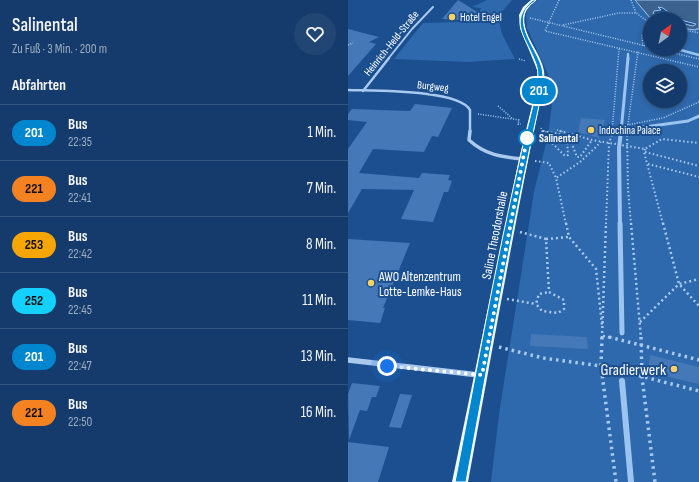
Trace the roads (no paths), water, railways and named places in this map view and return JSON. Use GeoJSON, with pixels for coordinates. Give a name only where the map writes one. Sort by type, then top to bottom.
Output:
{"type":"FeatureCollection","features":[{"type":"Feature","properties":{"kind":"main road","name":"Saline Theodorshalle"},"geometry":{"type":"LineString","coordinates":[[460,482],[523,159],[535,126],[541,72],[534,51],[523,28],[522,15],[525,8],[534,0]]}},
{"type":"Feature","properties":{"kind":"street","name":"Heinrich-Held-Straße"},"geometry":{"type":"LineString","coordinates":[[363,91],[412,29],[433,7]]}},
{"type":"Feature","properties":{"kind":"street","name":"Burgweg"},"geometry":{"type":"LineString","coordinates":[[348,90],[442,95],[459,99],[468,105],[471,114],[470,140],[479,150],[498,157],[523,159]]}},
{"type":"Feature","properties":{"kind":"street"},"geometry":{"type":"LineString","coordinates":[[348,360],[482,375]]}},
{"type":"Feature","properties":{"kind":"waterway"},"geometry":{"type":"LineString","coordinates":[[687,52],[699,55]]}},
{"type":"Feature","properties":{"kind":"waterway"},"geometry":{"type":"LineString","coordinates":[[621,132],[628,58]]}},
{"type":"Feature","properties":{"kind":"waterway"},"geometry":{"type":"LineString","coordinates":[[630,129],[688,121],[699,116]]}},
{"type":"Feature","properties":{"kind":"waterway"},"geometry":{"type":"LineString","coordinates":[[620,224],[619,148],[621,131]]}},
{"type":"Feature","properties":{"kind":"waterway"},"geometry":{"type":"LineString","coordinates":[[620,223],[622,333]]}},
{"type":"Feature","properties":{"kind":"waterway"},"geometry":{"type":"LineString","coordinates":[[622,381],[631,482]]}},
{"type":"Feature","properties":{"kind":"place","name":"Hotel Engel"},"geometry":{"type":"Point","coordinates":[452,17]}},
{"type":"Feature","properties":{"kind":"place","name":"Indochina Palace"},"geometry":{"type":"Point","coordinates":[591,130]}},
{"type":"Feature","properties":{"kind":"place","name":"Salinental"},"geometry":{"type":"Point","coordinates":[527,138]}},
{"type":"Feature","properties":{"kind":"place","name":"AWO Altenzentrum Lotte-Lemke-Haus"},"geometry":{"type":"Point","coordinates":[371,283]}},
{"type":"Feature","properties":{"kind":"place","name":"Gradierwerk"},"geometry":{"type":"Point","coordinates":[674,369]}}]}
